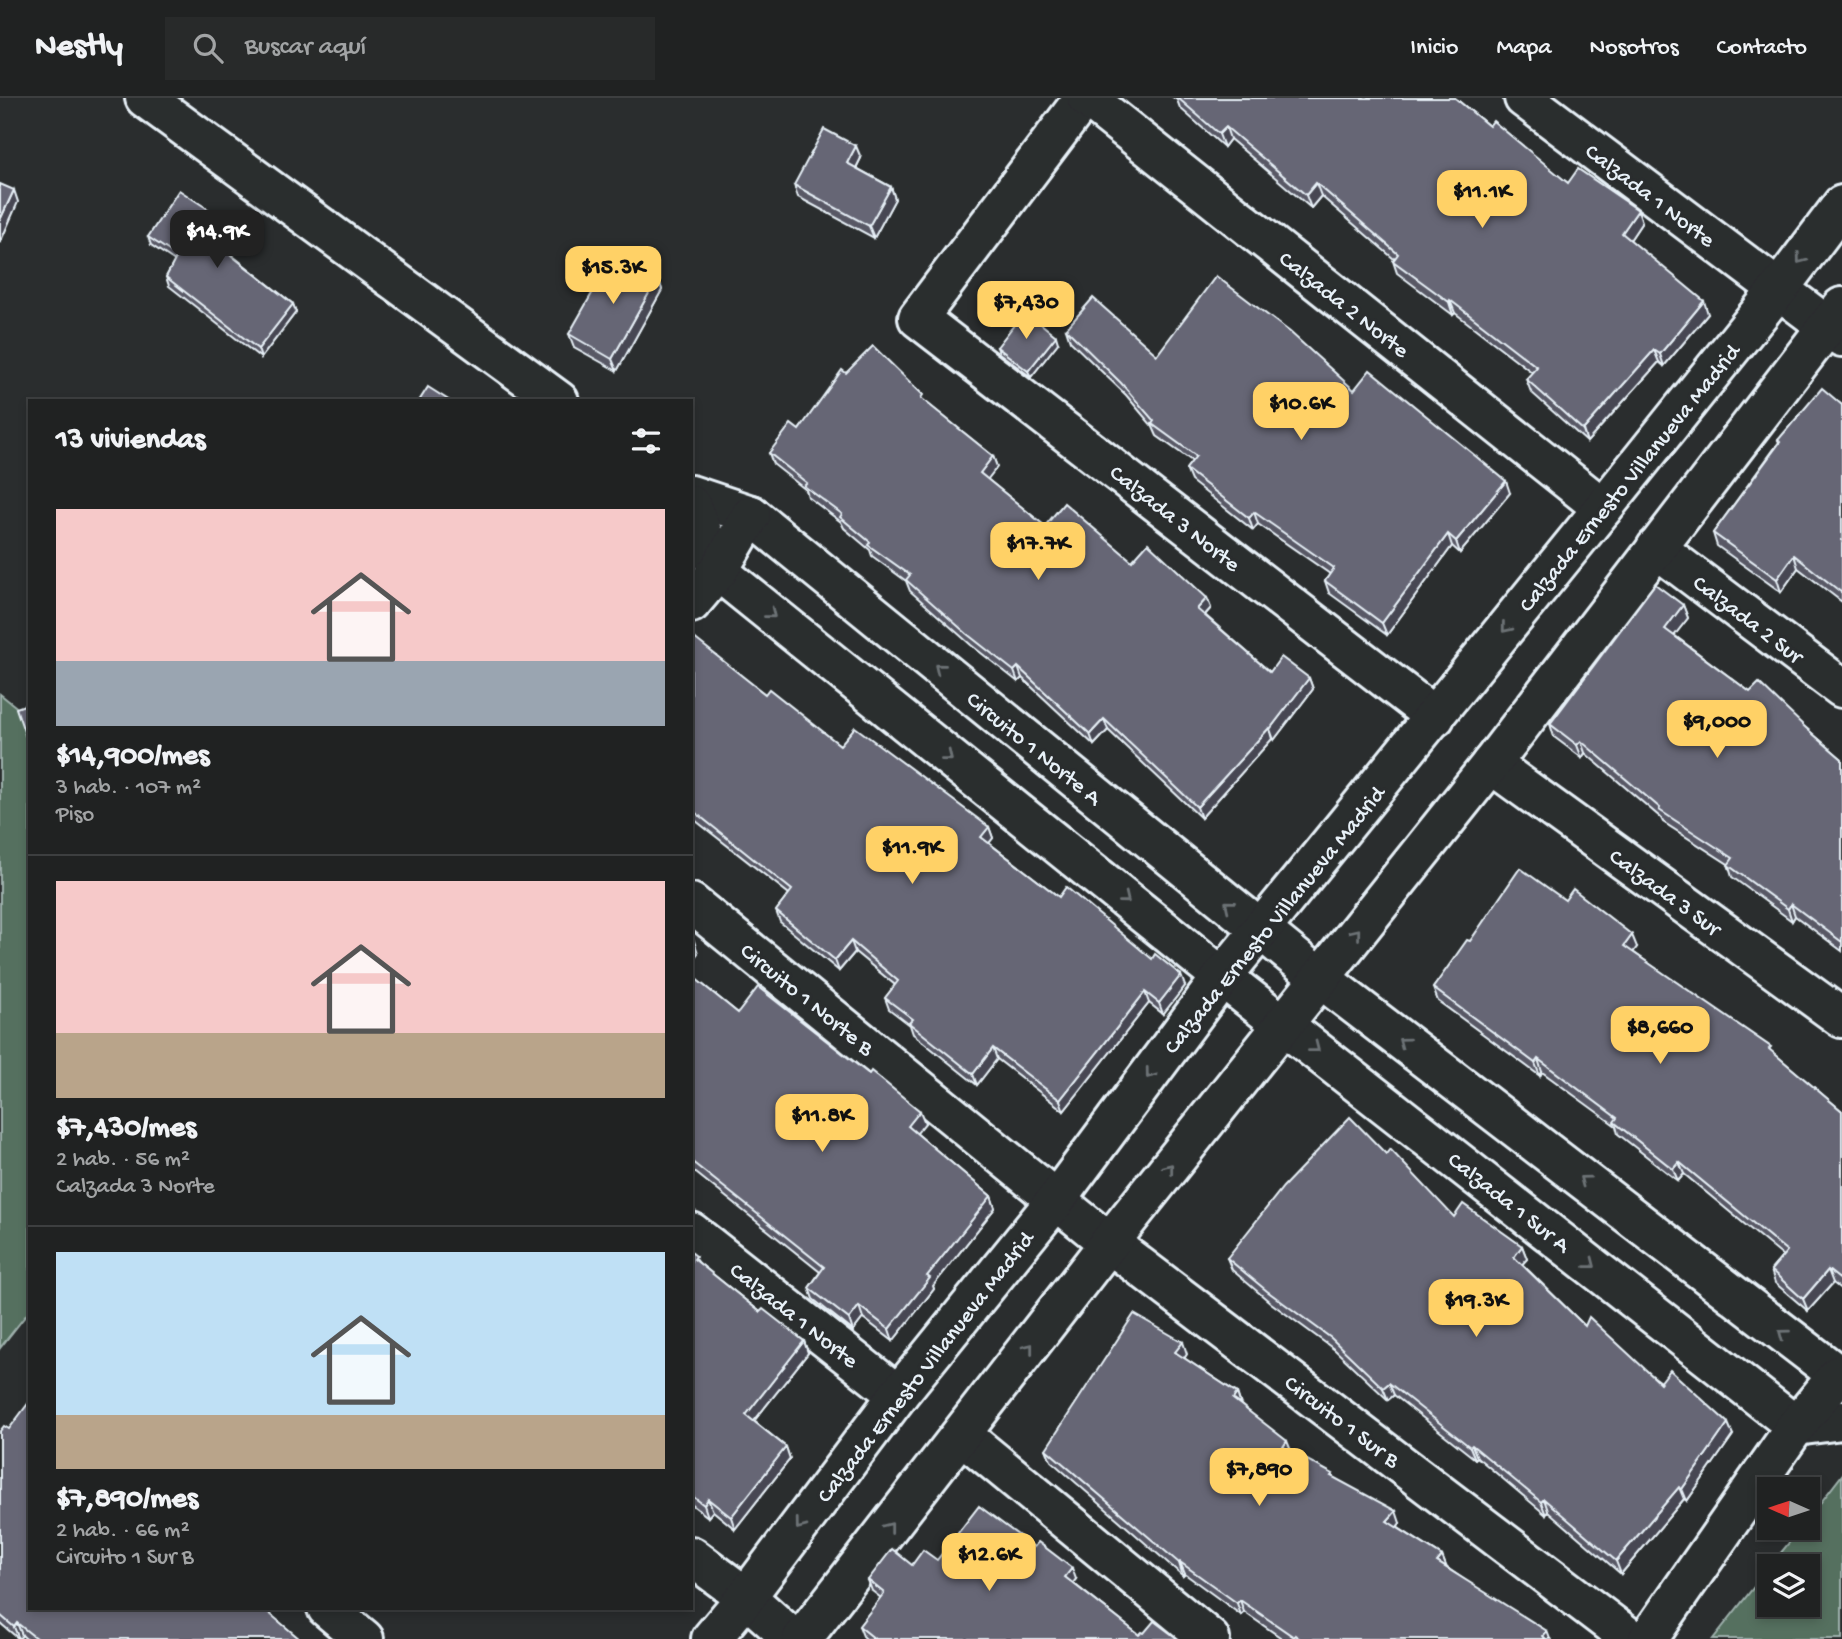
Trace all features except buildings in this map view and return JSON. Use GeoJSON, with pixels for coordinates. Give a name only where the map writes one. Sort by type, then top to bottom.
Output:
{"type":"FeatureCollection","features":[{"type":"Feature","properties":{"kind":"street"},"geometry":{"type":"LineString","coordinates":[[145,98],[556,399]]}},
{"type":"Feature","properties":{"kind":"street","name":"Calzada 3 Norte"},"geometry":{"type":"LineString","coordinates":[[1085,98],[918,317],[1435,717]]}},
{"type":"Feature","properties":{"kind":"street","name":"Calzada 2 Norte"},"geometry":{"type":"LineString","coordinates":[[1085,98],[1603,508]]}},
{"type":"Feature","properties":{"kind":"street","name":"Calzada 1 Norte"},"geometry":{"type":"LineString","coordinates":[[1524,98],[1778,290],[1837,323]]}},
{"type":"Feature","properties":{"kind":"street","name":"Calzada Ernesto Villanueva Madrid"},"geometry":{"type":"LineString","coordinates":[[711,1639],[746,1597],[898,1395],[1056,1200],[1222,977],[1603,508],[1778,290],[1842,205]]}},
{"type":"Feature","properties":{"kind":"street"},"geometry":{"type":"LineString","coordinates":[[802,1639],[1109,1243],[1491,764],[1656,548],[1837,323]]}},
{"type":"Feature","properties":{"kind":"street"},"geometry":{"type":"LineString","coordinates":[[693,496],[751,515],[718,571],[693,601]]}},
{"type":"Feature","properties":{"kind":"street"},"geometry":{"type":"LineString","coordinates":[[693,510],[718,571],[1222,977]]}},
{"type":"Feature","properties":{"kind":"street","name":"Circuito 1 Norte A"},"geometry":{"type":"LineString","coordinates":[[751,515],[1320,978]]}},
{"type":"Feature","properties":{"kind":"street","name":"Calzada 2 Sur"},"geometry":{"type":"LineString","coordinates":[[1656,548],[1842,688]]}},
{"type":"Feature","properties":{"kind":"street","name":"Calzada 3 Sur"},"geometry":{"type":"LineString","coordinates":[[1491,764],[1842,1018]]}},
{"type":"Feature","properties":{"kind":"street","name":"Circuito 1 Norte B"},"geometry":{"type":"LineString","coordinates":[[693,905],[1056,1200]]}},
{"type":"Feature","properties":{"kind":"street","name":"Calzada 1 Sur A"},"geometry":{"type":"LineString","coordinates":[[1222,977],[1796,1426]]}},
{"type":"Feature","properties":{"kind":"street"},"geometry":{"type":"LineString","coordinates":[[1320,978],[1840,1376],[1796,1426],[1648,1639]]}},
{"type":"Feature","properties":{"kind":"street","name":"Circuito 1 Sur B"},"geometry":{"type":"LineString","coordinates":[[1056,1200],[1631,1639]]}},
{"type":"Feature","properties":{"kind":"street","name":"Calzada 1 Norte"},"geometry":{"type":"LineString","coordinates":[[693,1234],[898,1395]]}},
{"type":"Feature","properties":{"kind":"street"},"geometry":{"type":"LineString","coordinates":[[1796,1426],[1842,1420]]}},
{"type":"Feature","properties":{"kind":"street"},"geometry":{"type":"LineString","coordinates":[[962,1435],[1210,1639]]}},
{"type":"Feature","properties":{"kind":"street"},"geometry":{"type":"LineString","coordinates":[[693,1557],[746,1597],[793,1639]]}},
{"type":"Feature","properties":{"kind":"street"},"geometry":{"type":"LineString","coordinates":[[329,1610],[364,1639]]}},
{"type":"Feature","properties":{"kind":"green space"},"geometry":{"type":"Polygon","coordinates":[[[0,694],[28,716],[28,1313],[0,1348],[0,694]]]}},
{"type":"Feature","properties":{"kind":"green space"},"geometry":{"type":"Polygon","coordinates":[[[1842,1475],[1842,1639],[1713,1639],[1757,1583],[1757,1617],[1820,1617],[1820,1554],[1780,1554],[1791,1540],[1820,1540],[1820,1503],[1842,1475]]]}}]}
